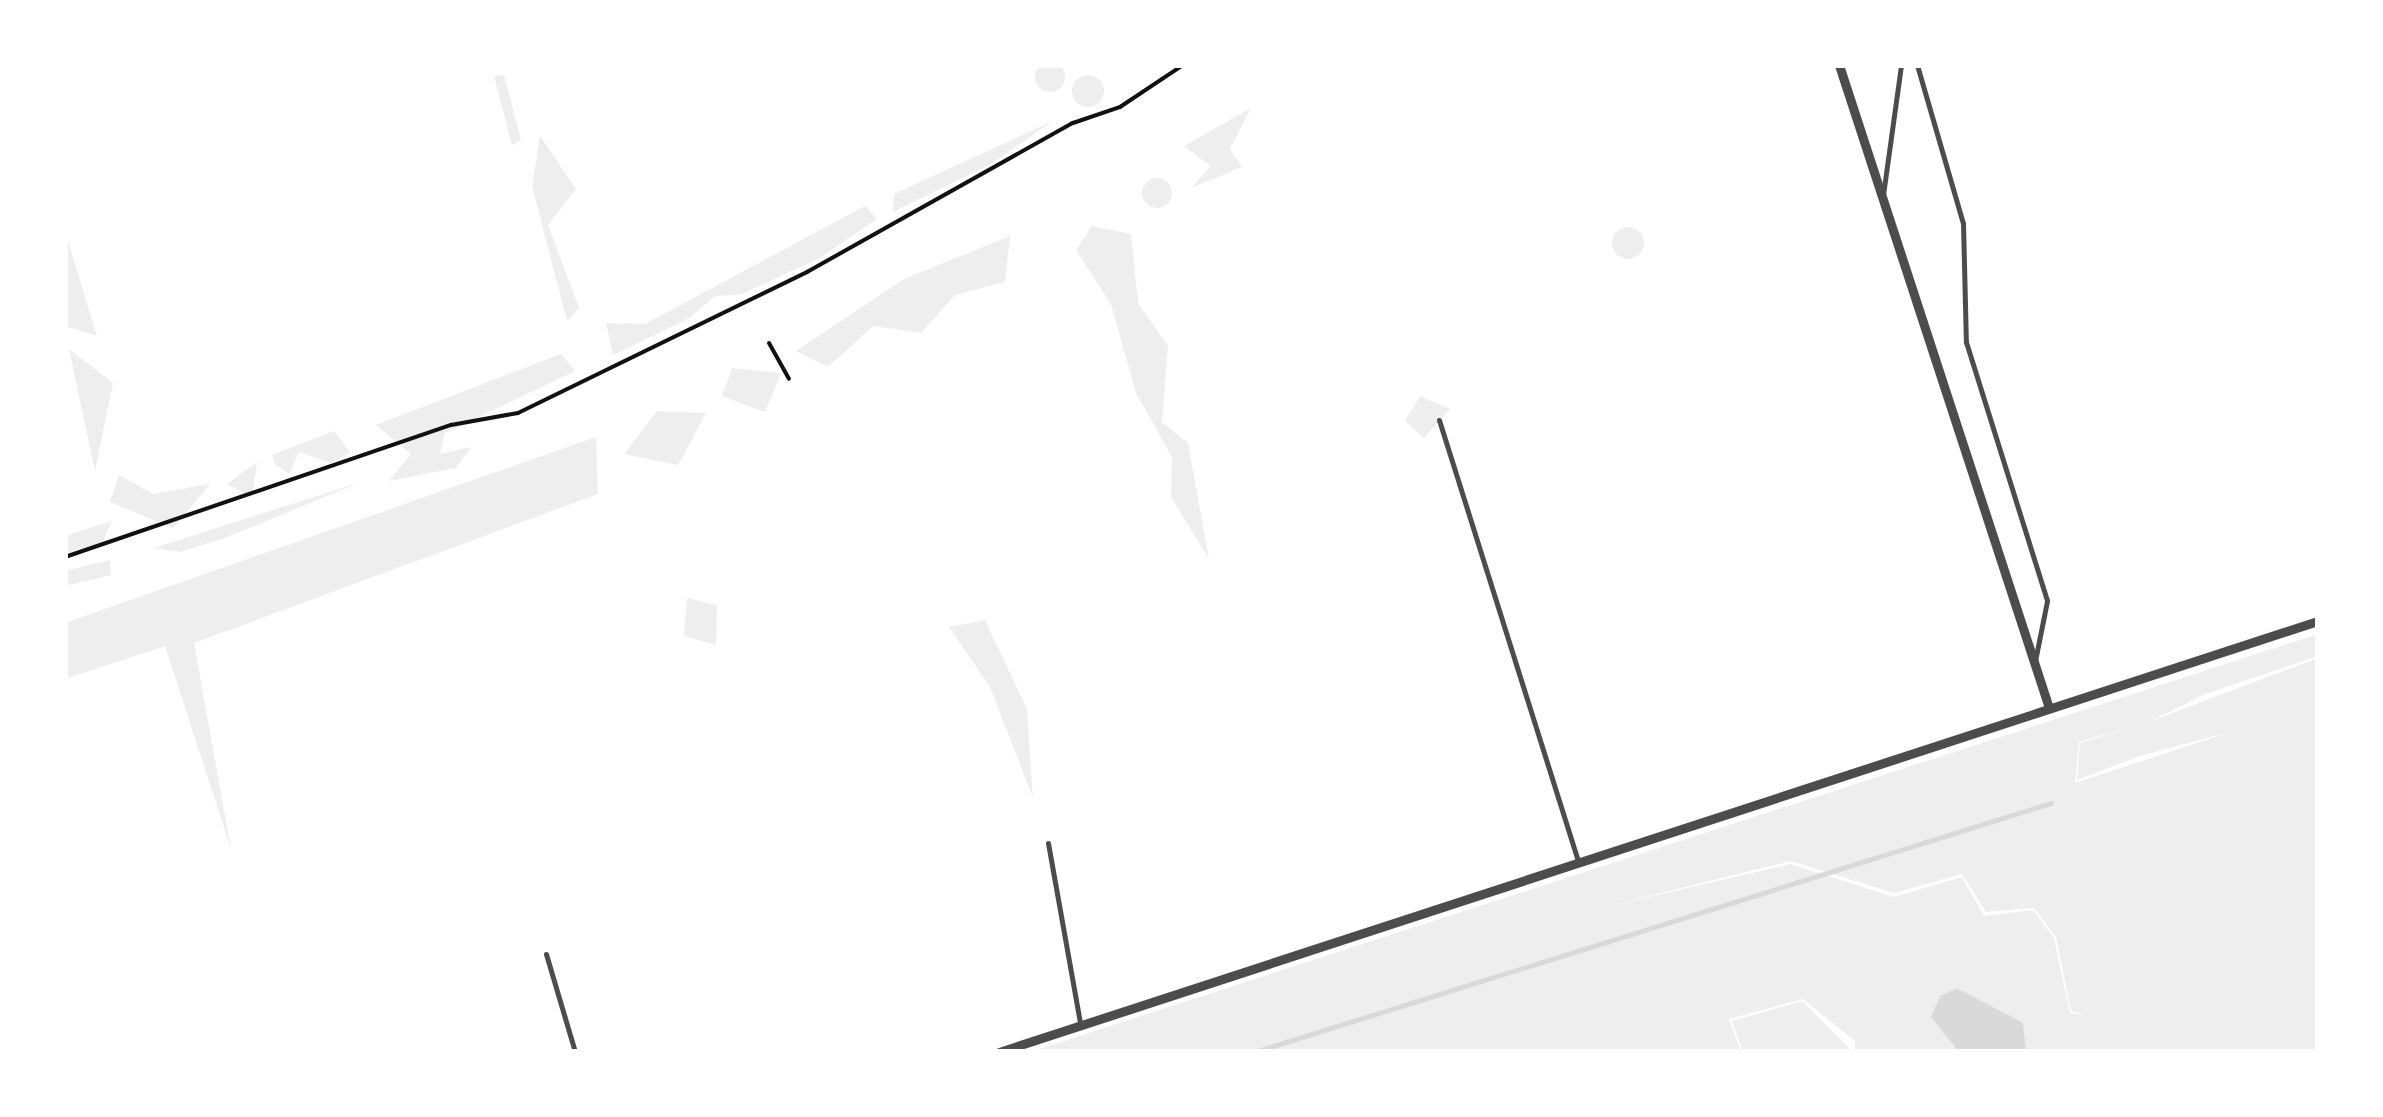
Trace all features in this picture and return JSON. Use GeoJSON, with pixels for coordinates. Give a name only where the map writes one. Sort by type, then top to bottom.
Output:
{"type":"FeatureCollection","features":[{"type":"Feature","properties":{"kind":"street"},"geometry":{"type":"LineString","coordinates":[[1839,65],[2049,708]]}},
{"type":"Feature","properties":{"kind":"street"},"geometry":{"type":"LineString","coordinates":[[999,1052],[2318,621]]}},
{"type":"Feature","properties":{"kind":"lane"},"geometry":{"type":"LineString","coordinates":[[1882,198],[1901,65]]}},
{"type":"Feature","properties":{"kind":"lane"},"geometry":{"type":"LineString","coordinates":[[1917,65],[1964,223],[1966,342],[2046,602],[2034,664]]}},
{"type":"Feature","properties":{"kind":"lane"},"geometry":{"type":"LineString","coordinates":[[1439,420],[1578,860]]}},
{"type":"Feature","properties":{"kind":"lane"},"geometry":{"type":"LineString","coordinates":[[1048,843],[1080,1026]]}},
{"type":"Feature","properties":{"kind":"lane"},"geometry":{"type":"LineString","coordinates":[[546,954],[575,1052]]}},
{"type":"Feature","properties":{"kind":"path"},"geometry":{"type":"LineString","coordinates":[[65,558],[546,401],[807,272],[1074,123],[1120,108],[1182,65]]}},
{"type":"Feature","properties":{"kind":"path"},"geometry":{"type":"LineString","coordinates":[[769,343],[789,379]]}},
{"type":"Feature","properties":{"kind":"shaded area"},"geometry":{"type":"Polygon","coordinates":[[[1050,62],[1064,71],[1065,77],[1056,91],[1050,92],[1036,83],[1035,77],[1044,63],[1050,62]]]}},
{"type":"Feature","properties":{"kind":"shaded area"},"geometry":{"type":"Polygon","coordinates":[[[504,75],[521,140],[512,145],[494,76],[504,75]]]}},
{"type":"Feature","properties":{"kind":"shaded area"},"geometry":{"type":"Polygon","coordinates":[[[1088,75],[1099,80],[1104,91],[1099,102],[1088,107],[1077,102],[1072,91],[1077,80],[1088,75]]]}},
{"type":"Feature","properties":{"kind":"shaded area"},"geometry":{"type":"Polygon","coordinates":[[[1251,108],[1230,149],[1242,167],[1191,188],[1211,166],[1184,146],[1251,108]]]}},
{"type":"Feature","properties":{"kind":"shaded area"},"geometry":{"type":"Polygon","coordinates":[[[1053,121],[991,164],[893,212],[894,194],[1053,121]]]}},
{"type":"Feature","properties":{"kind":"shaded area"},"geometry":{"type":"Polygon","coordinates":[[[540,136],[576,189],[548,225],[579,308],[567,321],[532,186],[540,136]]]}},
{"type":"Feature","properties":{"kind":"shaded area"},"geometry":{"type":"Polygon","coordinates":[[[1157,178],[1171,187],[1172,193],[1163,207],[1157,208],[1143,199],[1142,193],[1151,179],[1157,178]]]}},
{"type":"Feature","properties":{"kind":"shaded area"},"geometry":{"type":"Polygon","coordinates":[[[865,206],[877,219],[820,258],[742,294],[715,296],[688,319],[613,355],[606,323],[645,324],[865,206]]]}},
{"type":"Feature","properties":{"kind":"shaded area"},"geometry":{"type":"Polygon","coordinates":[[[1092,226],[1131,234],[1138,303],[1168,346],[1162,422],[1188,443],[1209,559],[1171,497],[1172,457],[1136,393],[1111,304],[1076,250],[1092,226]]]}},
{"type":"Feature","properties":{"kind":"shaded area"},"geometry":{"type":"Polygon","coordinates":[[[1628,227],[1639,232],[1644,243],[1639,254],[1628,259],[1617,254],[1612,243],[1617,232],[1628,227]]]}},
{"type":"Feature","properties":{"kind":"shaded area"},"geometry":{"type":"Polygon","coordinates":[[[65,232],[97,336],[65,326],[65,232]]]}},
{"type":"Feature","properties":{"kind":"shaded area"},"geometry":{"type":"Polygon","coordinates":[[[1010,236],[1005,282],[955,295],[921,333],[873,326],[828,367],[796,351],[904,279],[1010,236]]]}},
{"type":"Feature","properties":{"kind":"shaded area"},"geometry":{"type":"Polygon","coordinates":[[[69,349],[113,383],[95,471],[69,349]]]}},
{"type":"Feature","properties":{"kind":"shaded area"},"geometry":{"type":"Polygon","coordinates":[[[561,354],[575,371],[445,433],[440,454],[471,447],[456,468],[389,481],[411,454],[376,425],[561,354]]]}},
{"type":"Feature","properties":{"kind":"shaded area"},"geometry":{"type":"Polygon","coordinates":[[[732,368],[781,373],[765,412],[722,396],[732,368]]]}},
{"type":"Feature","properties":{"kind":"shaded area"},"geometry":{"type":"Polygon","coordinates":[[[1420,396],[1450,409],[1424,438],[1405,421],[1420,396]]]}},
{"type":"Feature","properties":{"kind":"shaded area"},"geometry":{"type":"Polygon","coordinates":[[[657,411],[706,413],[678,465],[624,454],[657,411]]]}},
{"type":"Feature","properties":{"kind":"shaded area"},"geometry":{"type":"Polygon","coordinates":[[[334,431],[350,452],[331,463],[299,452],[289,474],[275,464],[272,455],[334,431]]]}},
{"type":"Feature","properties":{"kind":"shaded area"},"geometry":{"type":"Polygon","coordinates":[[[596,437],[598,494],[194,643],[231,849],[165,646],[65,679],[65,623],[596,437]]]}},
{"type":"Feature","properties":{"kind":"shaded area"},"geometry":{"type":"Polygon","coordinates":[[[257,462],[252,497],[227,484],[257,462]]]}},
{"type":"Feature","properties":{"kind":"shaded area"},"geometry":{"type":"Polygon","coordinates":[[[119,475],[153,494],[210,484],[173,528],[110,502],[119,475]]]}},
{"type":"Feature","properties":{"kind":"shaded area"},"geometry":{"type":"Polygon","coordinates":[[[361,482],[225,538],[179,552],[154,548],[361,482]]]}},
{"type":"Feature","properties":{"kind":"shaded area"},"geometry":{"type":"Polygon","coordinates":[[[112,521],[102,543],[65,553],[65,536],[112,521]]]}},
{"type":"Feature","properties":{"kind":"shaded area"},"geometry":{"type":"Polygon","coordinates":[[[110,560],[111,575],[65,586],[65,571],[110,560]]]}},
{"type":"Feature","properties":{"kind":"shaded area"},"geometry":{"type":"Polygon","coordinates":[[[687,598],[717,605],[716,645],[684,636],[687,598]]]}},
{"type":"Feature","properties":{"kind":"shaded area"},"geometry":{"type":"Polygon","coordinates":[[[985,620],[1027,709],[1033,798],[990,687],[949,627],[985,620]]]}},
{"type":"Feature","properties":{"kind":"shaded area"},"geometry":{"type":"Polygon","coordinates":[[[2318,634],[2318,656],[2205,694],[2149,722],[2318,658],[2318,1052],[1855,1052],[1855,1041],[1803,999],[1729,1019],[1741,1052],[1030,1052],[2318,634]],[[2144,724],[2079,742],[2075,783],[2233,731],[2140,756],[2077,780],[2080,743],[2144,724]],[[1791,861],[1592,910],[1791,864],[1894,897],[1962,877],[1984,916],[2033,910],[2054,938],[2070,1013],[2086,1015],[2071,1011],[2056,937],[2034,908],[1986,912],[1962,874],[1894,893],[1791,861]]]}},
{"type":"Feature","properties":{"kind":"shaded area"},"geometry":{"type":"Polygon","coordinates":[[[1957,988],[2023,1023],[2026,1052],[1959,1052],[1931,1017],[1940,996],[1957,988]]]}},
{"type":"Feature","properties":{"kind":"shaded area"},"geometry":{"type":"Polygon","coordinates":[[[1802,1001],[1853,1052],[1743,1052],[1732,1021],[1802,1001]]]}},
{"type":"Feature","properties":{"kind":"waterway"},"geometry":{"type":"LineString","coordinates":[[1254,1052],[2051,803]]}}]}
